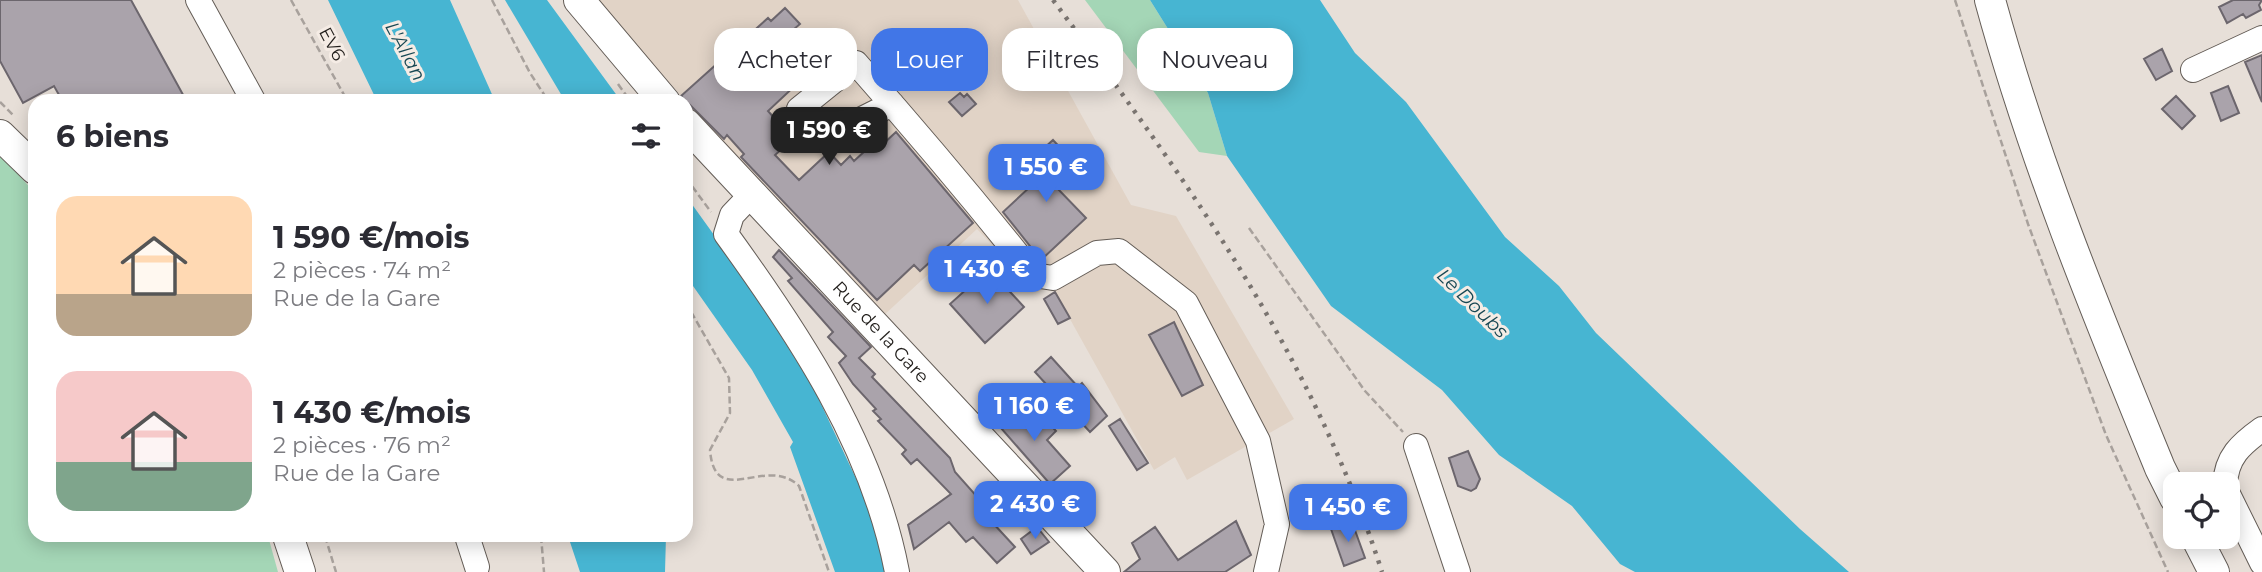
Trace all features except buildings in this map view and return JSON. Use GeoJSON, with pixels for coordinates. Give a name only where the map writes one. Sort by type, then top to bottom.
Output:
{"type":"FeatureCollection","features":[{"type":"Feature","properties":{"kind":"main road"},"geometry":{"type":"LineString","coordinates":[[579,0],[658,94]]}},
{"type":"Feature","properties":{"kind":"main road"},"geometry":{"type":"LineString","coordinates":[[1990,0],[2011,75],[2072,253],[2163,474]]}},
{"type":"Feature","properties":{"kind":"main road","name":"Rue de la Gare"},"geometry":{"type":"LineString","coordinates":[[693,131],[1105,572]]}},
{"type":"Feature","properties":{"kind":"main road"},"geometry":{"type":"LineString","coordinates":[[0,135],[28,162]]}},
{"type":"Feature","properties":{"kind":"main road"},"geometry":{"type":"LineString","coordinates":[[290,542],[300,572]]}},
{"type":"Feature","properties":{"kind":"main road"},"geometry":{"type":"LineString","coordinates":[[2202,549],[2214,572]]}},
{"type":"Feature","properties":{"kind":"street"},"geometry":{"type":"LineString","coordinates":[[198,0],[250,94]]}},
{"type":"Feature","properties":{"kind":"street"},"geometry":{"type":"LineString","coordinates":[[2193,70],[2262,38]]}},
{"type":"Feature","properties":{"kind":"street"},"geometry":{"type":"LineString","coordinates":[[892,104],[1034,275],[1053,278],[1097,253],[1119,251],[1186,303],[1258,442],[1276,524],[1266,572]]}},
{"type":"Feature","properties":{"kind":"street"},"geometry":{"type":"LineString","coordinates":[[752,194],[732,215],[726,234],[781,310],[824,382],[879,498],[897,572]]}},
{"type":"Feature","properties":{"kind":"street"},"geometry":{"type":"LineString","coordinates":[[2226,472],[2232,455],[2262,429]]}},
{"type":"Feature","properties":{"kind":"street"},"geometry":{"type":"LineString","coordinates":[[1416,446],[1458,572]]}},
{"type":"Feature","properties":{"kind":"street"},"geometry":{"type":"LineString","coordinates":[[2240,518],[2262,563]]}},
{"type":"Feature","properties":{"kind":"street"},"geometry":{"type":"LineString","coordinates":[[469,542],[477,567]]}},
{"type":"Feature","properties":{"kind":"path","name":"EV6"},"geometry":{"type":"LineString","coordinates":[[291,0],[344,94]]}},
{"type":"Feature","properties":{"kind":"path"},"geometry":{"type":"LineString","coordinates":[[492,0],[544,94]]}},
{"type":"Feature","properties":{"kind":"path"},"geometry":{"type":"LineString","coordinates":[[1955,0],[2028,224],[2096,410],[2168,572]]}},
{"type":"Feature","properties":{"kind":"path"},"geometry":{"type":"LineString","coordinates":[[693,188],[726,234]]}},
{"type":"Feature","properties":{"kind":"path"},"geometry":{"type":"LineString","coordinates":[[1249,228],[1365,391],[1416,446]]}},
{"type":"Feature","properties":{"kind":"path"},"geometry":{"type":"LineString","coordinates":[[693,315],[729,378],[730,412],[710,450],[716,473],[725,480],[737,481],[771,473],[790,477],[799,486],[829,572]]}},
{"type":"Feature","properties":{"kind":"path"},"geometry":{"type":"LineString","coordinates":[[327,542],[336,572]]}},
{"type":"Feature","properties":{"kind":"path"},"geometry":{"type":"LineString","coordinates":[[542,542],[544,572]]}},
{"type":"Feature","properties":{"kind":"shaded area"},"geometry":{"type":"Polygon","coordinates":[[[597,0],[1018,0],[1033,28],[1002,28],[1002,91],[1068,91],[1131,205],[1176,216],[1294,419],[1187,480],[1175,457],[1154,470],[1051,285],[1037,292],[977,229],[882,317],[693,109],[693,94],[679,94],[597,0]]]}},
{"type":"Feature","properties":{"kind":"green space"},"geometry":{"type":"Polygon","coordinates":[[[1085,0],[1150,0],[1167,28],[1137,28],[1137,69],[1123,51],[1123,28],[1106,28],[1085,0]]]}},
{"type":"Feature","properties":{"kind":"green space"},"geometry":{"type":"Polygon","coordinates":[[[1153,91],[1207,91],[1227,156],[1199,152],[1153,91]]]}},
{"type":"Feature","properties":{"kind":"green space"},"geometry":{"type":"Polygon","coordinates":[[[0,154],[28,185],[28,542],[270,542],[278,572],[0,572],[0,154]]]}},
{"type":"Feature","properties":{"kind":"water","name":"L'Allan"},"geometry":{"type":"Polygon","coordinates":[[[328,0],[450,0],[492,94],[374,94],[328,0]]]}},
{"type":"Feature","properties":{"kind":"water"},"geometry":{"type":"Polygon","coordinates":[[[505,0],[547,0],[616,94],[561,94],[505,0]]]}},
{"type":"Feature","properties":{"kind":"water","name":"Le Doubs"},"geometry":{"type":"Polygon","coordinates":[[[1150,0],[1320,0],[1355,53],[1406,102],[1505,237],[1559,286],[1596,333],[1800,529],[1849,572],[1635,572],[1620,564],[1572,506],[1499,455],[1442,390],[1331,306],[1227,156],[1207,91],[1293,91],[1293,28],[1167,28],[1150,0]]]}},
{"type":"Feature","properties":{"kind":"water"},"geometry":{"type":"Polygon","coordinates":[[[693,206],[745,278],[814,389],[868,504],[885,572],[835,572],[790,447],[793,442],[752,370],[693,286],[693,206]]]}},
{"type":"Feature","properties":{"kind":"water"},"geometry":{"type":"Polygon","coordinates":[[[570,542],[666,542],[665,572],[580,572],[570,542]]]}},
{"type":"Feature","properties":{"kind":"railway"},"geometry":{"type":"LineString","coordinates":[[1053,0],[1198,203],[1283,343],[1320,416],[1353,492],[1382,572]]}}]}
